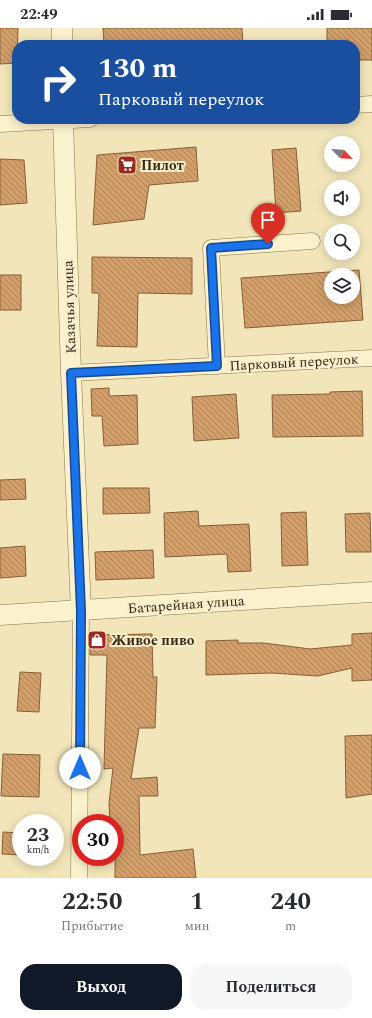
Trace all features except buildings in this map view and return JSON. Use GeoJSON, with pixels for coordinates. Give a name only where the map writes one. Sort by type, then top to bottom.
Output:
{"type":"FeatureCollection","features":[{"type":"Feature","properties":{"kind":"street"},"geometry":{"type":"LineString","coordinates":[[62,28],[62,40]]}},
{"type":"Feature","properties":{"kind":"street"},"geometry":{"type":"LineString","coordinates":[[360,105],[372,104]]}},
{"type":"Feature","properties":{"kind":"street"},"geometry":{"type":"LineString","coordinates":[[0,124],[12,123]]}},
{"type":"Feature","properties":{"kind":"street","name":"Казачья улица"},"geometry":{"type":"LineString","coordinates":[[63,124],[71,373],[81,611],[79,878]]}},
{"type":"Feature","properties":{"kind":"street","name":"Парковый переулок"},"geometry":{"type":"LineString","coordinates":[[217,366],[211,248],[312,241]]}},
{"type":"Feature","properties":{"kind":"street","name":"Парковый переулок"},"geometry":{"type":"LineString","coordinates":[[71,373],[372,358]]}},
{"type":"Feature","properties":{"kind":"street","name":"Батарейная улица"},"geometry":{"type":"LineString","coordinates":[[0,615],[372,592]]}},
{"type":"Feature","properties":{"kind":"place","name":"Пилот"},"geometry":{"type":"Point","coordinates":[127,165]}},
{"type":"Feature","properties":{"kind":"place","name":"Живое пиво"},"geometry":{"type":"Point","coordinates":[97,640]}},
{"type":"Feature","properties":{"kind":"route"},"geometry":{"type":"LineString","coordinates":[[80,768],[81,611],[71,373],[217,366],[211,248],[268,244]]}}]}
